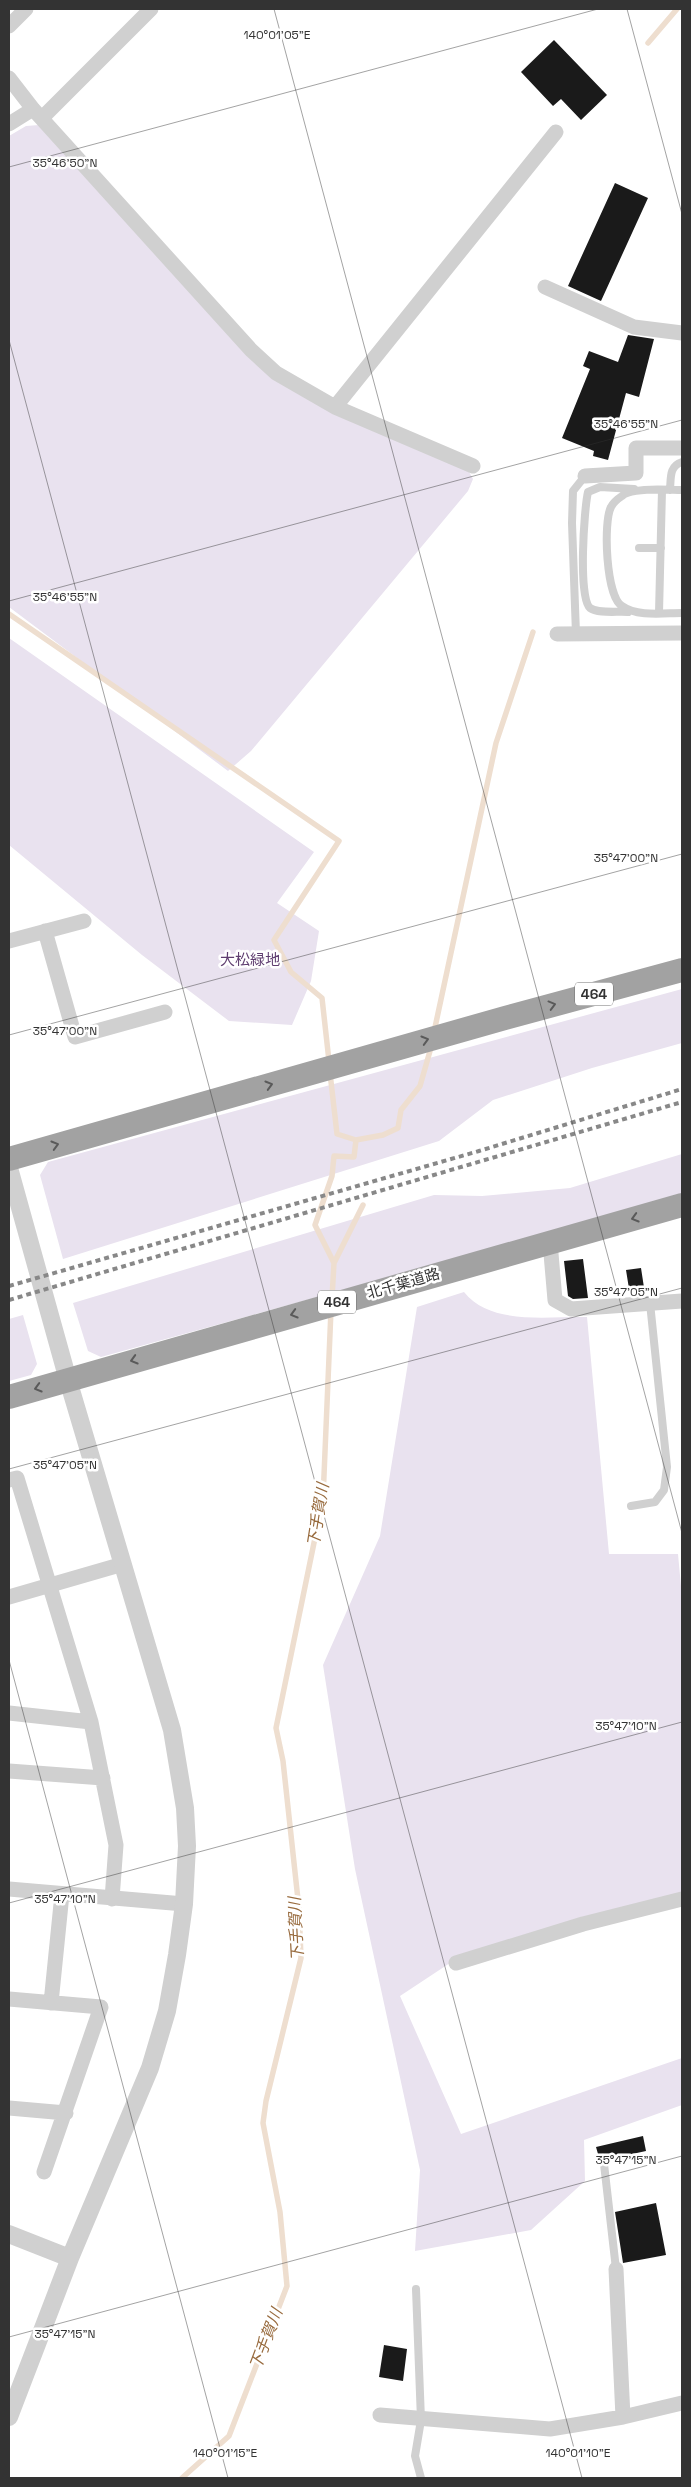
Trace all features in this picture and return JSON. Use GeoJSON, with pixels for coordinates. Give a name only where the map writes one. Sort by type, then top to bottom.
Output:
{"type":"FeatureCollection","features":[{"type":"Feature","properties":{"kind":"highway","name":"464"},"geometry":{"type":"LineString","coordinates":[[9,1159],[505,1018],[682,970]]}},
{"type":"Feature","properties":{"kind":"highway","name":"北千葉道路"},"geometry":{"type":"LineString","coordinates":[[9,1397],[181,1346],[682,1205]]}},
{"type":"Feature","properties":{"kind":"street"},"geometry":{"type":"LineString","coordinates":[[9,26],[26,9]]}},
{"type":"Feature","properties":{"kind":"street"},"geometry":{"type":"LineString","coordinates":[[9,124],[38,114],[151,9]]}},
{"type":"Feature","properties":{"kind":"street"},"geometry":{"type":"LineString","coordinates":[[9,78],[38,114],[251,350],[276,373],[335,407],[473,466]]}},
{"type":"Feature","properties":{"kind":"street"},"geometry":{"type":"LineString","coordinates":[[335,407],[556,132]]}},
{"type":"Feature","properties":{"kind":"street"},"geometry":{"type":"LineString","coordinates":[[545,287],[634,327],[682,333]]}},
{"type":"Feature","properties":{"kind":"street"},"geometry":{"type":"LineString","coordinates":[[585,476],[636,474],[636,448],[682,448]]}},
{"type":"Feature","properties":{"kind":"street"},"geometry":{"type":"LineString","coordinates":[[557,634],[682,633]]}},
{"type":"Feature","properties":{"kind":"street"},"geometry":{"type":"LineString","coordinates":[[9,942],[84,921]]}},
{"type":"Feature","properties":{"kind":"street"},"geometry":{"type":"LineString","coordinates":[[44,931],[75,1037],[164,1012]]}},
{"type":"Feature","properties":{"kind":"street"},"geometry":{"type":"LineString","coordinates":[[9,1168],[59,1350],[172,1730],[179,1767],[186,1846],[184,1904],[167,2011],[150,2068],[70,2258],[9,2417]]}},
{"type":"Feature","properties":{"kind":"street"},"geometry":{"type":"LineString","coordinates":[[550,1242],[555,1300],[571,1309],[682,1301]]}},
{"type":"Feature","properties":{"kind":"street"},"geometry":{"type":"LineString","coordinates":[[9,1480],[17,1478],[91,1722],[116,1845],[112,1899]]}},
{"type":"Feature","properties":{"kind":"street"},"geometry":{"type":"LineString","coordinates":[[9,1597],[122,1564]]}},
{"type":"Feature","properties":{"kind":"street"},"geometry":{"type":"LineString","coordinates":[[9,1713],[91,1722]]}},
{"type":"Feature","properties":{"kind":"street"},"geometry":{"type":"LineString","coordinates":[[9,1771],[103,1778]]}},
{"type":"Feature","properties":{"kind":"street"},"geometry":{"type":"LineString","coordinates":[[9,1889],[184,1904]]}},
{"type":"Feature","properties":{"kind":"street"},"geometry":{"type":"LineString","coordinates":[[51,2003],[62,1894]]}},
{"type":"Feature","properties":{"kind":"street"},"geometry":{"type":"LineString","coordinates":[[456,1963],[583,1924],[682,1900]]}},
{"type":"Feature","properties":{"kind":"street"},"geometry":{"type":"LineString","coordinates":[[9,1999],[101,2007],[66,2113],[44,2172]]}},
{"type":"Feature","properties":{"kind":"street"},"geometry":{"type":"LineString","coordinates":[[9,2108],[66,2113]]}},
{"type":"Feature","properties":{"kind":"street"},"geometry":{"type":"LineString","coordinates":[[9,2234],[70,2258]]}},
{"type":"Feature","properties":{"kind":"street"},"geometry":{"type":"LineString","coordinates":[[616,2269],[623,2417]]}},
{"type":"Feature","properties":{"kind":"street"},"geometry":{"type":"LineString","coordinates":[[380,2415],[421,2420],[550,2429],[623,2417],[682,2403]]}},
{"type":"Feature","properties":{"kind":"lane"},"geometry":{"type":"LineString","coordinates":[[659,613],[661,548],[666,490],[672,471],[677,464],[682,462]]}},
{"type":"Feature","properties":{"kind":"lane"},"geometry":{"type":"LineString","coordinates":[[576,634],[572,523],[573,491],[585,476]]}},
{"type":"Feature","properties":{"kind":"lane"},"geometry":{"type":"LineString","coordinates":[[682,490],[600,487],[588,492],[585,505],[583,550],[584,594],[587,606],[593,610],[682,613]]}},
{"type":"Feature","properties":{"kind":"lane"},"geometry":{"type":"LineString","coordinates":[[638,612],[622,607],[613,597],[609,579],[608,526],[611,507],[624,494],[648,490]]}},
{"type":"Feature","properties":{"kind":"lane"},"geometry":{"type":"LineString","coordinates":[[638,548],[661,548]]}},
{"type":"Feature","properties":{"kind":"lane"},"geometry":{"type":"LineString","coordinates":[[631,1506],[655,1502],[664,1490],[667,1467],[650,1304]]}},
{"type":"Feature","properties":{"kind":"lane"},"geometry":{"type":"LineString","coordinates":[[604,2164],[616,2269]]}},
{"type":"Feature","properties":{"kind":"lane"},"geometry":{"type":"LineString","coordinates":[[416,2289],[421,2420],[415,2456],[421,2478]]}},
{"type":"Feature","properties":{"kind":"green space"},"geometry":{"type":"Polygon","coordinates":[[[39,125],[279,381],[468,470],[473,479],[468,491],[251,751],[228,771],[9,607],[9,136],[26,126],[39,125]]]}},
{"type":"Feature","properties":{"kind":"green space","name":"大松緑地"},"geometry":{"type":"Polygon","coordinates":[[[9,638],[314,852],[277,903],[319,931],[311,981],[292,1025],[229,1021],[142,955],[9,845],[9,638]]]}},
{"type":"Feature","properties":{"kind":"green space"},"geometry":{"type":"Polygon","coordinates":[[[682,989],[682,1043],[592,1068],[493,1100],[439,1141],[63,1259],[40,1175],[48,1162],[682,989]]]}},
{"type":"Feature","properties":{"kind":"green space"},"geometry":{"type":"Polygon","coordinates":[[[682,1154],[682,1196],[101,1357],[88,1351],[73,1303],[434,1195],[482,1196],[570,1188],[682,1154]]]}},
{"type":"Feature","properties":{"kind":"green space"},"geometry":{"type":"Polygon","coordinates":[[[464,1292],[475,1303],[504,1315],[538,1318],[587,1317],[609,1554],[678,1554],[682,1597],[682,1894],[456,1959],[400,1996],[461,2134],[682,2058],[682,2105],[584,2140],[585,2181],[531,2230],[415,2251],[420,2170],[355,1869],[323,1665],[380,1536],[417,1307],[464,1292]]]}},
{"type":"Feature","properties":{"kind":"green space"},"geometry":{"type":"Polygon","coordinates":[[[23,1315],[37,1364],[31,1375],[9,1381],[9,1319],[23,1315]]]}},
{"type":"Feature","properties":{"kind":"building"},"geometry":{"type":"Polygon","coordinates":[[[554,40],[607,95],[581,120],[561,99],[553,106],[521,72],[554,40]]]}},
{"type":"Feature","properties":{"kind":"building"},"geometry":{"type":"Polygon","coordinates":[[[615,183],[648,198],[601,301],[568,286],[615,183]]]}},
{"type":"Feature","properties":{"kind":"building"},"geometry":{"type":"Polygon","coordinates":[[[628,335],[654,339],[639,397],[626,393],[608,460],[593,456],[594,451],[562,438],[590,369],[583,366],[589,351],[618,362],[628,335]]]}},
{"type":"Feature","properties":{"kind":"building"},"geometry":{"type":"Polygon","coordinates":[[[583,1259],[588,1298],[573,1299],[568,1296],[564,1261],[583,1259]]]}},
{"type":"Feature","properties":{"kind":"building"},"geometry":{"type":"Polygon","coordinates":[[[641,1268],[645,1294],[630,1295],[626,1270],[641,1268]]]}},
{"type":"Feature","properties":{"kind":"building"},"geometry":{"type":"Polygon","coordinates":[[[643,2136],[646,2151],[600,2161],[596,2147],[643,2136]]]}},
{"type":"Feature","properties":{"kind":"building"},"geometry":{"type":"Polygon","coordinates":[[[656,2203],[666,2255],[623,2263],[615,2212],[656,2203]]]}},
{"type":"Feature","properties":{"kind":"building"},"geometry":{"type":"Polygon","coordinates":[[[384,2345],[407,2349],[403,2381],[379,2377],[384,2345]]]}},
{"type":"Feature","properties":{"kind":"waterway"},"geometry":{"type":"LineString","coordinates":[[648,43],[677,9]]}},
{"type":"Feature","properties":{"kind":"waterway"},"geometry":{"type":"LineString","coordinates":[[9,614],[339,841],[274,940],[291,972],[322,998],[329,1061]]}},
{"type":"Feature","properties":{"kind":"waterway"},"geometry":{"type":"LineString","coordinates":[[434,1032],[496,743],[533,632]]}},
{"type":"Feature","properties":{"kind":"waterway"},"geometry":{"type":"LineString","coordinates":[[330,1073],[337,1134],[356,1140],[383,1135],[398,1128],[401,1110],[420,1086],[432,1044]]}},
{"type":"Feature","properties":{"kind":"waterway"},"geometry":{"type":"LineString","coordinates":[[334,1263],[315,1225],[332,1176],[334,1156],[354,1157],[356,1140]]}},
{"type":"Feature","properties":{"kind":"waterway"},"geometry":{"type":"LineString","coordinates":[[332,1298],[334,1263],[363,1205]]}},
{"type":"Feature","properties":{"kind":"waterway","name":"下手賀川"},"geometry":{"type":"LineString","coordinates":[[182,2478],[229,2436],[287,2286],[280,2212],[263,2123],[266,2101],[301,1958],[299,1909],[283,1761],[276,1728],[323,1499],[331,1310]]}},
{"type":"Feature","properties":{"kind":"railway"},"geometry":{"type":"LineString","coordinates":[[9,1286],[479,1151],[682,1089]]}},
{"type":"Feature","properties":{"kind":"railway"},"geometry":{"type":"LineString","coordinates":[[9,1300],[682,1102]]}}]}
